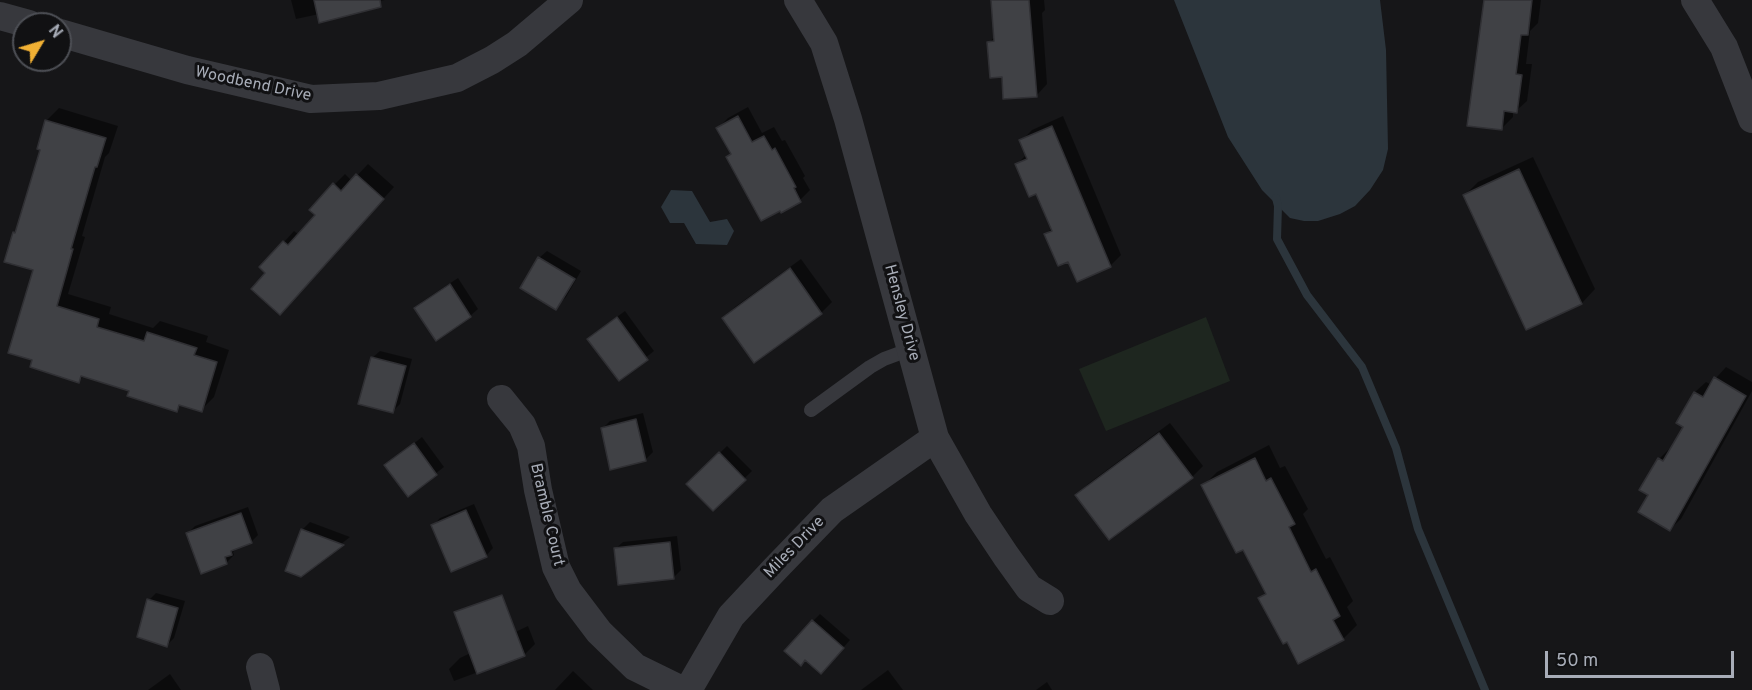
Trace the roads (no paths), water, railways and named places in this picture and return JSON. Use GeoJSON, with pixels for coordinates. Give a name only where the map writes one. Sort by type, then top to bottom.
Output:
{"type":"FeatureCollection","features":[{"type":"Feature","properties":{"kind":"street","name":"Woodbend Drive"},"geometry":{"type":"LineString","coordinates":[[72,37],[190,71],[311,99],[379,96],[457,78],[518,44],[569,0]]}},
{"type":"Feature","properties":{"kind":"street","name":"Hensley Drive"},"geometry":{"type":"LineString","coordinates":[[798,0],[824,43],[848,119],[935,438],[978,514],[1006,556],[1029,588],[1050,601]]}},
{"type":"Feature","properties":{"kind":"street"},"geometry":{"type":"LineString","coordinates":[[1695,0],[1724,47],[1752,119]]}},
{"type":"Feature","properties":{"kind":"street","name":"Bramble Court"},"geometry":{"type":"LineString","coordinates":[[501,399],[522,425],[531,446],[538,490],[556,567],[568,591],[598,632],[635,668],[682,690]]}},
{"type":"Feature","properties":{"kind":"street","name":"Miles Drive"},"geometry":{"type":"LineString","coordinates":[[688,690],[731,616],[832,510],[935,438]]}},
{"type":"Feature","properties":{"kind":"lane"},"geometry":{"type":"LineString","coordinates":[[811,410],[870,367],[884,359],[911,350]]}},
{"type":"Feature","properties":{"kind":"waterway"},"geometry":{"type":"LineString","coordinates":[[1276,198],[1278,206],[1277,239],[1307,295],[1362,367],[1396,448],[1418,529],[1485,690]]}}]}
